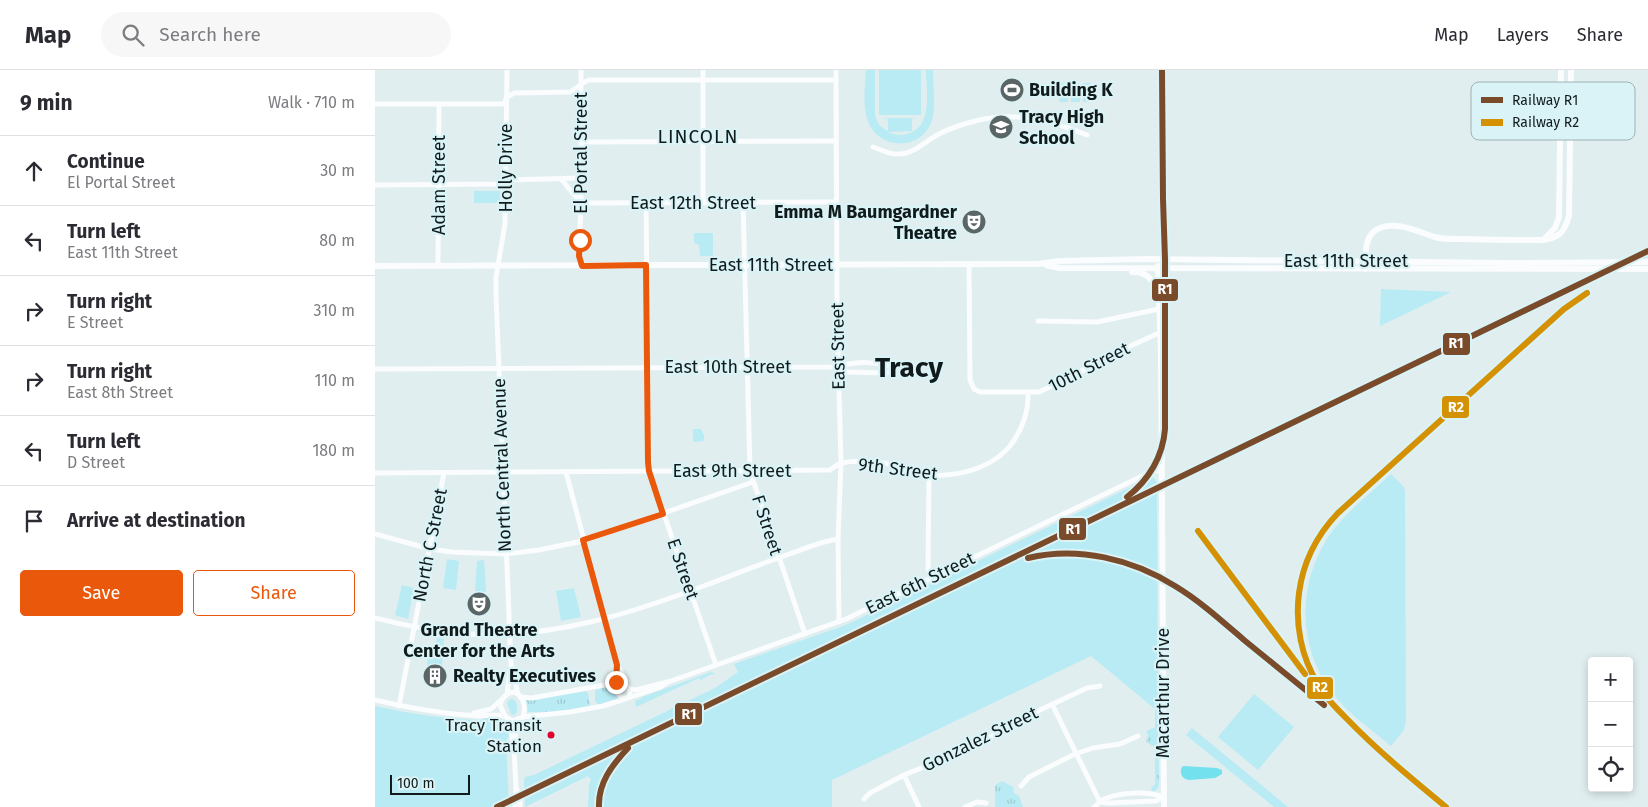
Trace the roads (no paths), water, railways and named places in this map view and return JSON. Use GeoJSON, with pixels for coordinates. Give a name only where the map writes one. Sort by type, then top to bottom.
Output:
{"type":"FeatureCollection","features":[{"type":"Feature","properties":{"kind":"main road"},"geometry":{"type":"LineString","coordinates":[[1543,240],[1555,228],[1559,217],[1560,140]]}},
{"type":"Feature","properties":{"kind":"main road"},"geometry":{"type":"LineString","coordinates":[[1366,269],[1366,244],[1369,237],[1374,232],[1387,227],[1415,229],[1442,238],[1543,240],[1554,238],[1561,234],[1566,227],[1569,216],[1570,140]]}},
{"type":"Feature","properties":{"kind":"main road","name":"East 11th Street"},"geometry":{"type":"LineString","coordinates":[[375,266],[1045,264],[1059,260],[1158,259],[1648,262]]}},
{"type":"Feature","properties":{"kind":"main road","name":"Macarthur Drive"},"geometry":{"type":"LineString","coordinates":[[1158,259],[1161,332],[1164,807]]}},
{"type":"Feature","properties":{"kind":"main road","name":"East 11th Street"},"geometry":{"type":"LineString","coordinates":[[1045,264],[1059,268],[1648,269]]}},
{"type":"Feature","properties":{"kind":"main road"},"geometry":{"type":"LineString","coordinates":[[1091,268],[1106,272],[1143,273],[1149,277],[1158,292]]}},
{"type":"Feature","properties":{"kind":"street","name":"Holly Drive"},"geometry":{"type":"LineString","coordinates":[[497,266],[505,224],[507,70]]}},
{"type":"Feature","properties":{"kind":"street","name":"El Portal Street"},"geometry":{"type":"LineString","coordinates":[[581,70],[579,256],[582,266]]}},
{"type":"Feature","properties":{"kind":"street"},"geometry":{"type":"LineString","coordinates":[[703,70],[703,202]]}},
{"type":"Feature","properties":{"kind":"street","name":"East Street"},"geometry":{"type":"LineString","coordinates":[[836,70],[838,367],[841,464],[839,622]]}},
{"type":"Feature","properties":{"kind":"street"},"geometry":{"type":"LineString","coordinates":[[375,104],[501,104],[505,103],[506,98],[518,92],[570,92],[588,80],[836,80]]}},
{"type":"Feature","properties":{"kind":"street","name":"Adam Street"},"geometry":{"type":"LineString","coordinates":[[439,104],[439,266]]}},
{"type":"Feature","properties":{"kind":"street"},"geometry":{"type":"LineString","coordinates":[[873,147],[891,154],[907,153],[941,133],[958,126],[981,119],[1005,116],[1043,120],[1087,135]]}},
{"type":"Feature","properties":{"kind":"street"},"geometry":{"type":"LineString","coordinates":[[581,142],[836,141]]}},
{"type":"Feature","properties":{"kind":"street"},"geometry":{"type":"LineString","coordinates":[[560,178],[581,202]]}},
{"type":"Feature","properties":{"kind":"street"},"geometry":{"type":"LineString","coordinates":[[375,185],[503,184],[505,180],[581,178]]}},
{"type":"Feature","properties":{"kind":"street","name":"East 12th Street"},"geometry":{"type":"LineString","coordinates":[[581,202],[837,202]]}},
{"type":"Feature","properties":{"kind":"street","name":"F Street"},"geometry":{"type":"LineString","coordinates":[[743,202],[750,471],[805,634]]}},
{"type":"Feature","properties":{"kind":"street","name":"E Street"},"geometry":{"type":"LineString","coordinates":[[646,203],[649,471],[716,665]]}},
{"type":"Feature","properties":{"kind":"street","name":"10th Street"},"geometry":{"type":"LineString","coordinates":[[969,264],[969,372],[971,386],[980,392],[1028,393],[1045,390],[1100,360],[1161,332]]}},
{"type":"Feature","properties":{"kind":"street","name":"North Central Avenue"},"geometry":{"type":"LineString","coordinates":[[497,266],[495,277],[509,633],[511,665],[519,695]]}},
{"type":"Feature","properties":{"kind":"street"},"geometry":{"type":"LineString","coordinates":[[1038,321],[1097,322],[1159,309]]}},
{"type":"Feature","properties":{"kind":"street","name":"East 10th Street"},"geometry":{"type":"LineString","coordinates":[[375,369],[838,367],[846,364],[866,363],[887,364],[895,368],[887,373],[847,372],[838,367]]}},
{"type":"Feature","properties":{"kind":"street","name":"9th Street"},"geometry":{"type":"LineString","coordinates":[[841,464],[883,463],[929,476],[970,472],[982,468],[994,461],[1018,435],[1025,420],[1029,403],[1028,393]]}},
{"type":"Feature","properties":{"kind":"street","name":"East 9th Street"},"geometry":{"type":"LineString","coordinates":[[375,473],[830,470],[841,464]]}},
{"type":"Feature","properties":{"kind":"street","name":"East 6th Street"},"geometry":{"type":"LineString","coordinates":[[629,689],[636,690],[671,681],[839,622],[1143,475],[1162,470]]}},
{"type":"Feature","properties":{"kind":"street"},"geometry":{"type":"LineString","coordinates":[[566,472],[617,665],[615,686],[620,697],[627,699],[630,695],[629,689],[624,683],[622,673],[617,665]]}},
{"type":"Feature","properties":{"kind":"street","name":"North C Street"},"geometry":{"type":"LineString","coordinates":[[399,706],[444,474]]}},
{"type":"Feature","properties":{"kind":"street"},"geometry":{"type":"LineString","coordinates":[[929,476],[928,569],[931,578]]}},
{"type":"Feature","properties":{"kind":"street"},"geometry":{"type":"LineString","coordinates":[[375,534],[430,549],[453,552],[505,554],[564,546],[753,482]]}},
{"type":"Feature","properties":{"kind":"street"},"geometry":{"type":"LineString","coordinates":[[375,618],[414,627],[471,634],[552,630],[605,618],[691,591],[778,558],[839,539]]}},
{"type":"Feature","properties":{"kind":"street","name":"North Central Avenue"},"geometry":{"type":"LineString","coordinates":[[507,694],[511,665]]}},
{"type":"Feature","properties":{"kind":"street"},"geometry":{"type":"LineString","coordinates":[[465,714],[491,709],[507,694],[514,692],[532,698],[621,681],[624,683]]}},
{"type":"Feature","properties":{"kind":"street","name":"East 6th Street"},"geometry":{"type":"LineString","coordinates":[[521,718],[603,706],[661,687],[671,681]]}},
{"type":"Feature","properties":{"kind":"street","name":"Gonzalez Street"},"geometry":{"type":"LineString","coordinates":[[864,799],[870,793],[904,775],[1022,722],[1051,704],[1087,688],[1100,686]]}},
{"type":"Feature","properties":{"kind":"street"},"geometry":{"type":"LineString","coordinates":[[515,807],[516,729],[525,708],[519,695]]}},
{"type":"Feature","properties":{"kind":"street"},"geometry":{"type":"LineString","coordinates":[[375,700],[427,711],[507,718],[512,721],[521,718]]}},
{"type":"Feature","properties":{"kind":"street"},"geometry":{"type":"LineString","coordinates":[[501,700],[501,708],[507,718],[515,749]]}},
{"type":"Feature","properties":{"kind":"street"},"geometry":{"type":"LineString","coordinates":[[1051,704],[1100,802],[1108,804],[1156,801],[1164,797]]}},
{"type":"Feature","properties":{"kind":"street"},"geometry":{"type":"LineString","coordinates":[[1021,786],[1029,777],[1075,754],[1093,748],[1120,744],[1138,736]]}},
{"type":"Feature","properties":{"kind":"street"},"geometry":{"type":"LineString","coordinates":[[904,775],[919,807]]}},
{"type":"Feature","properties":{"kind":"street"},"geometry":{"type":"LineString","coordinates":[[516,788],[520,796],[520,807]]}},
{"type":"Feature","properties":{"kind":"street"},"geometry":{"type":"LineString","coordinates":[[965,807],[977,802],[986,803]]}},
{"type":"Feature","properties":{"kind":"street"},"geometry":{"type":"LineString","coordinates":[[1094,807],[1100,802]]}},
{"type":"Feature","properties":{"kind":"water"},"geometry":{"type":"Polygon","coordinates":[[[1183,766],[1217,768],[1222,770],[1222,774],[1215,778],[1189,780],[1182,776],[1181,769],[1183,766]]]}},
{"type":"Feature","properties":{"kind":"rail line","name":"R1"},"geometry":{"type":"LineString","coordinates":[[1127,497],[1142,483],[1153,467],[1161,449],[1165,429],[1162,70]]}},
{"type":"Feature","properties":{"kind":"rail line","name":"R1"},"geometry":{"type":"LineString","coordinates":[[497,807],[1648,251]]}},
{"type":"Feature","properties":{"kind":"rail line","name":"R2"},"geometry":{"type":"LineString","coordinates":[[1446,807],[1371,742],[1335,707],[1321,689],[1312,674],[1303,652],[1299,628],[1299,593],[1304,571],[1317,540],[1338,513],[1564,309],[1587,293]]}},
{"type":"Feature","properties":{"kind":"rail line","name":"R2"},"geometry":{"type":"LineString","coordinates":[[1198,531],[1305,674]]}},
{"type":"Feature","properties":{"kind":"rail line","name":"R1"},"geometry":{"type":"LineString","coordinates":[[1028,558],[1047,555],[1085,554],[1123,562],[1158,577],[1202,605],[1324,705]]}},
{"type":"Feature","properties":{"kind":"rail line","name":"R1"},"geometry":{"type":"LineString","coordinates":[[599,807],[599,798],[607,775],[628,748]]}},
{"type":"Feature","properties":{"kind":"place","name":"Building K"},"geometry":{"type":"Point","coordinates":[1012,90]}},
{"type":"Feature","properties":{"kind":"place","name":"Tracy High School"},"geometry":{"type":"Point","coordinates":[1001,127]}},
{"type":"Feature","properties":{"kind":"place","name":"Emma M Baumgardner Theatre"},"geometry":{"type":"Point","coordinates":[974,222]}},
{"type":"Feature","properties":{"kind":"place","name":"Grand Theatre Center for the Arts"},"geometry":{"type":"Point","coordinates":[479,604]}},
{"type":"Feature","properties":{"kind":"place","name":"Realty Executives"},"geometry":{"type":"Point","coordinates":[435,676]}},
{"type":"Feature","properties":{"kind":"place","name":"Tracy Transit Station"},"geometry":{"type":"Point","coordinates":[551,735]}},
{"type":"Feature","properties":{"kind":"district","name":"LINCOLN"},"geometry":{"type":"Point","coordinates":[698,136]}},
{"type":"Feature","properties":{"kind":"district","name":"Tracy"},"geometry":{"type":"Point","coordinates":[909,367]}}]}
